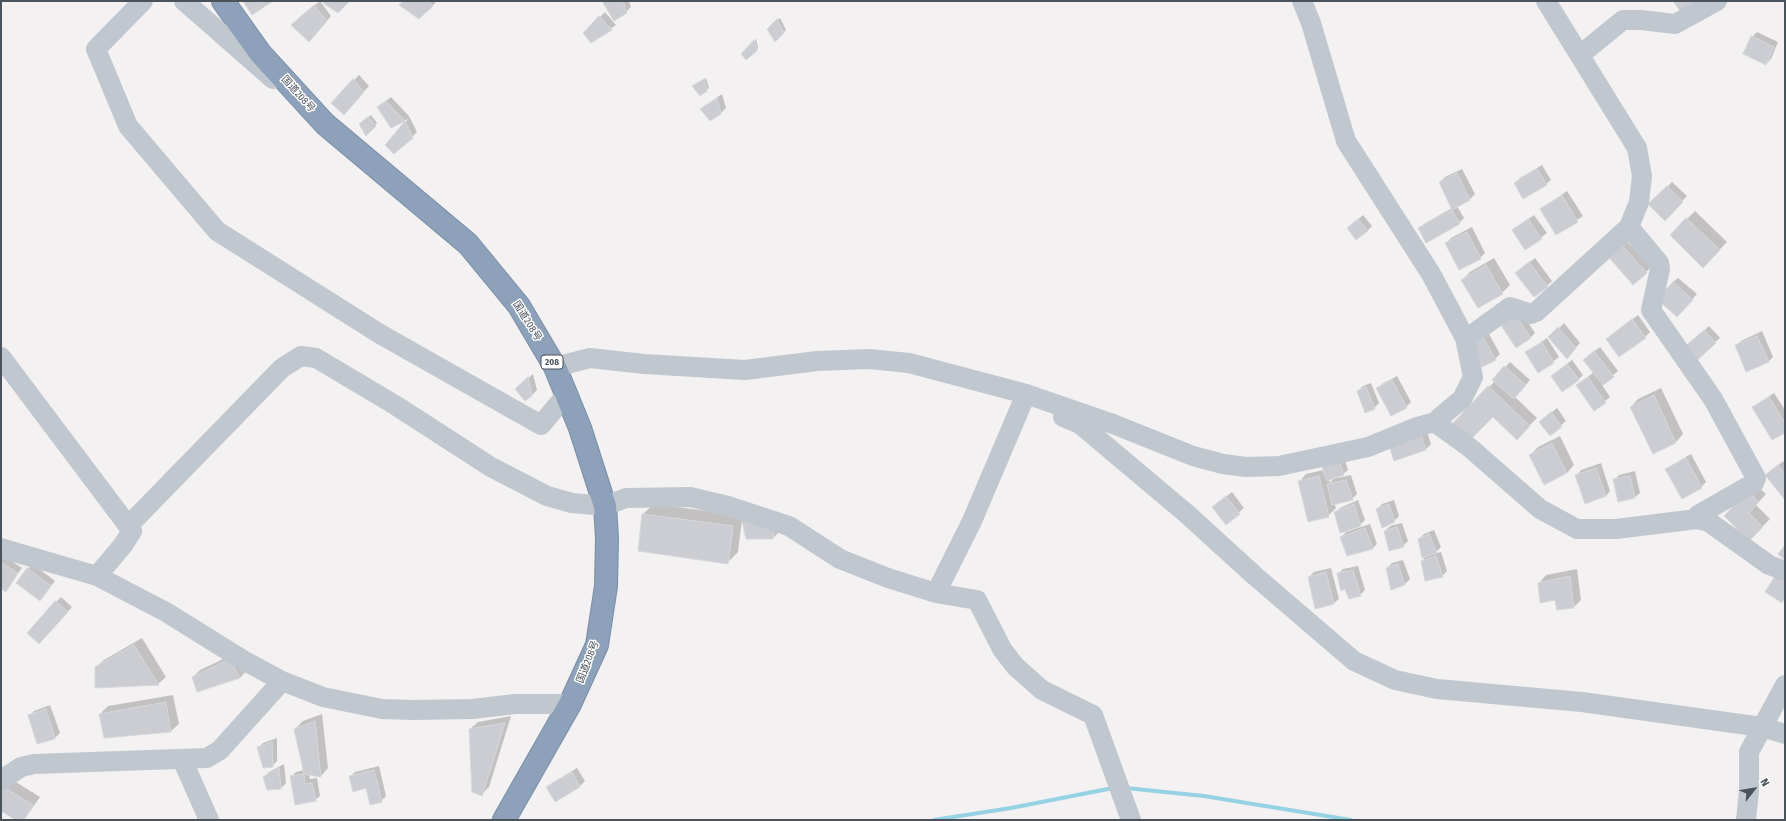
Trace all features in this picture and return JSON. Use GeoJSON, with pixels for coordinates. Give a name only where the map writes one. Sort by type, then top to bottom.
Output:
{"type":"FeatureCollection","features":[{"type":"Feature","properties":{"kind":"highway","name":"国道208号"},"geometry":{"type":"LineString","coordinates":[[223,1],[260,53],[325,124],[468,244],[519,306],[555,367],[580,428],[605,506],[607,538],[606,586],[596,645],[570,704],[504,820]]}},
{"type":"Feature","properties":{"kind":"street"},"geometry":{"type":"LineString","coordinates":[[143,1],[96,49],[128,126],[217,231],[380,334],[541,425],[566,395]]}},
{"type":"Feature","properties":{"kind":"street"},"geometry":{"type":"LineString","coordinates":[[184,1],[325,124]]}},
{"type":"Feature","properties":{"kind":"street"},"geometry":{"type":"LineString","coordinates":[[1302,1],[1311,23],[1346,140],[1431,274],[1464,338],[1473,377],[1462,399],[1440,418],[1437,424]]}},
{"type":"Feature","properties":{"kind":"street"},"geometry":{"type":"LineString","coordinates":[[1464,338],[1470,336],[1510,307],[1517,308],[1530,314],[1536,312],[1629,227],[1639,202],[1642,176],[1637,148],[1546,1]]}},
{"type":"Feature","properties":{"kind":"street"},"geometry":{"type":"LineString","coordinates":[[1580,55],[1623,20],[1641,20],[1675,24],[1717,1]]}},
{"type":"Feature","properties":{"kind":"street"},"geometry":{"type":"LineString","coordinates":[[1629,227],[1659,263],[1660,269],[1651,310],[1713,399],[1756,478],[1754,483],[1698,515],[1697,519]]}},
{"type":"Feature","properties":{"kind":"street"},"geometry":{"type":"LineString","coordinates":[[128,526],[282,368],[301,356],[316,358],[491,468],[547,496],[572,503],[605,506],[626,498],[690,497],[728,506],[789,526],[840,559],[888,578],[936,593],[977,600],[1002,649],[1015,666],[1042,690],[1093,715],[1131,820]]}},
{"type":"Feature","properties":{"kind":"street"},"geometry":{"type":"LineString","coordinates":[[1,357],[132,531],[123,545],[97,576]]}},
{"type":"Feature","properties":{"kind":"street"},"geometry":{"type":"LineString","coordinates":[[555,367],[590,358],[644,364],[745,370],[817,361],[869,359],[909,363],[1025,397],[1126,429],[1193,456],[1223,464],[1246,467],[1279,466],[1368,447],[1417,427],[1430,423],[1437,424],[1469,447],[1540,509],[1577,529],[1616,529],[1697,519],[1709,522],[1769,565],[1785,571]]}},
{"type":"Feature","properties":{"kind":"street"},"geometry":{"type":"LineString","coordinates":[[936,593],[972,521],[1025,397]]}},
{"type":"Feature","properties":{"kind":"street"},"geometry":{"type":"LineString","coordinates":[[1025,397],[1080,424],[1187,514],[1254,576],[1354,661],[1395,680],[1437,689],[1582,702],[1762,727],[1785,734]]}},
{"type":"Feature","properties":{"kind":"street"},"geometry":{"type":"LineString","coordinates":[[1,548],[97,576],[166,612],[282,681],[324,696],[382,709],[472,709],[515,704],[570,704]]}},
{"type":"Feature","properties":{"kind":"street"},"geometry":{"type":"LineString","coordinates":[[1,780],[21,767],[34,764],[206,758],[220,750],[282,681]]}},
{"type":"Feature","properties":{"kind":"street"},"geometry":{"type":"LineString","coordinates":[[1746,820],[1749,791],[1749,752],[1785,685]]}},
{"type":"Feature","properties":{"kind":"street"},"geometry":{"type":"LineString","coordinates":[[182,759],[209,820]]}},
{"type":"Feature","properties":{"kind":"building"},"geometry":{"type":"Polygon","coordinates":[[[243,1],[273,1],[252,15],[243,1]]]}},
{"type":"Feature","properties":{"kind":"building"},"geometry":{"type":"Polygon","coordinates":[[[324,1],[350,1],[338,13],[323,3],[324,1]]]}},
{"type":"Feature","properties":{"kind":"building"},"geometry":{"type":"Polygon","coordinates":[[[404,1],[428,1],[433,6],[419,19],[399,5],[404,1]]]}},
{"type":"Feature","properties":{"kind":"building"},"geometry":{"type":"Polygon","coordinates":[[[602,1],[623,1],[627,13],[614,21],[602,1]]]}},
{"type":"Feature","properties":{"kind":"building"},"geometry":{"type":"Polygon","coordinates":[[[1673,1],[1695,1],[1698,4],[1683,15],[1673,1]]]}},
{"type":"Feature","properties":{"kind":"building"},"geometry":{"type":"Polygon","coordinates":[[[314,5],[327,21],[309,42],[291,25],[314,5]]]}},
{"type":"Feature","properties":{"kind":"building"},"geometry":{"type":"Polygon","coordinates":[[[599,16],[612,30],[591,43],[583,33],[599,16]]]}},
{"type":"Feature","properties":{"kind":"building"},"geometry":{"type":"Polygon","coordinates":[[[777,19],[784,33],[775,42],[767,29],[777,19]]]}},
{"type":"Feature","properties":{"kind":"building"},"geometry":{"type":"Polygon","coordinates":[[[1751,36],[1774,47],[1766,65],[1743,54],[1751,36]]]}},
{"type":"Feature","properties":{"kind":"building"},"geometry":{"type":"Polygon","coordinates":[[[754,40],[757,51],[746,60],[741,54],[754,40]]]}},
{"type":"Feature","properties":{"kind":"building"},"geometry":{"type":"Polygon","coordinates":[[[353,79],[364,92],[344,115],[331,103],[353,79]]]}},
{"type":"Feature","properties":{"kind":"building"},"geometry":{"type":"Polygon","coordinates":[[[704,79],[707,91],[700,96],[692,86],[704,79]]]}},
{"type":"Feature","properties":{"kind":"building"},"geometry":{"type":"Polygon","coordinates":[[[717,98],[721,114],[710,121],[700,109],[717,98]]]}},
{"type":"Feature","properties":{"kind":"building"},"geometry":{"type":"Polygon","coordinates":[[[386,101],[405,121],[391,128],[377,107],[386,101]]]}},
{"type":"Feature","properties":{"kind":"building"},"geometry":{"type":"Polygon","coordinates":[[[368,117],[376,126],[366,136],[359,124],[368,117]]]}},
{"type":"Feature","properties":{"kind":"building"},"geometry":{"type":"Polygon","coordinates":[[[405,121],[413,138],[394,154],[385,145],[405,121]]]}},
{"type":"Feature","properties":{"kind":"building"},"geometry":{"type":"Polygon","coordinates":[[[1537,169],[1547,185],[1523,199],[1514,183],[1537,169]]]}},
{"type":"Feature","properties":{"kind":"building"},"geometry":{"type":"Polygon","coordinates":[[[1457,173],[1470,200],[1452,210],[1439,182],[1457,173]]]}},
{"type":"Feature","properties":{"kind":"building"},"geometry":{"type":"Polygon","coordinates":[[[1667,186],[1683,202],[1665,221],[1648,204],[1667,186]]]}},
{"type":"Feature","properties":{"kind":"building"},"geometry":{"type":"Polygon","coordinates":[[[1562,195],[1578,222],[1556,235],[1540,209],[1562,195]]]}},
{"type":"Feature","properties":{"kind":"building"},"geometry":{"type":"Polygon","coordinates":[[[1452,210],[1460,224],[1426,243],[1418,228],[1452,210]]]}},
{"type":"Feature","properties":{"kind":"building"},"geometry":{"type":"Polygon","coordinates":[[[1686,218],[1720,250],[1703,268],[1670,235],[1686,218]]]}},
{"type":"Feature","properties":{"kind":"building"},"geometry":{"type":"Polygon","coordinates":[[[1358,219],[1368,231],[1356,240],[1347,228],[1358,219]]]}},
{"type":"Feature","properties":{"kind":"building"},"geometry":{"type":"Polygon","coordinates":[[[1528,219],[1542,239],[1525,250],[1512,230],[1528,219]]]}},
{"type":"Feature","properties":{"kind":"building"},"geometry":{"type":"Polygon","coordinates":[[[1467,232],[1481,259],[1459,270],[1445,243],[1467,232]]]}},
{"type":"Feature","properties":{"kind":"building"},"geometry":{"type":"Polygon","coordinates":[[[1619,242],[1647,273],[1633,285],[1606,254],[1619,242]]]}},
{"type":"Feature","properties":{"kind":"building"},"geometry":{"type":"Polygon","coordinates":[[[1529,262],[1548,287],[1534,297],[1515,273],[1529,262]]]}},
{"type":"Feature","properties":{"kind":"building"},"geometry":{"type":"Polygon","coordinates":[[[1486,265],[1503,294],[1478,308],[1461,280],[1486,265]]]}},
{"type":"Feature","properties":{"kind":"building"},"geometry":{"type":"Polygon","coordinates":[[[1673,282],[1693,300],[1677,317],[1657,299],[1673,282]]]}},
{"type":"Feature","properties":{"kind":"building"},"geometry":{"type":"Polygon","coordinates":[[[1513,311],[1531,338],[1516,348],[1498,321],[1513,311]]]}},
{"type":"Feature","properties":{"kind":"building"},"geometry":{"type":"Polygon","coordinates":[[[1632,319],[1646,338],[1619,357],[1606,339],[1632,319]]]}},
{"type":"Feature","properties":{"kind":"building"},"geometry":{"type":"Polygon","coordinates":[[[1558,327],[1576,348],[1567,359],[1548,337],[1558,327]]]}},
{"type":"Feature","properties":{"kind":"building"},"geometry":{"type":"Polygon","coordinates":[[[1704,330],[1716,343],[1693,364],[1681,350],[1704,330]]]}},
{"type":"Feature","properties":{"kind":"building"},"geometry":{"type":"Polygon","coordinates":[[[1757,336],[1769,362],[1746,372],[1735,345],[1757,336]]]}},
{"type":"Feature","properties":{"kind":"building"},"geometry":{"type":"Polygon","coordinates":[[[1484,339],[1496,360],[1482,367],[1471,346],[1484,339]]]}},
{"type":"Feature","properties":{"kind":"building"},"geometry":{"type":"Polygon","coordinates":[[[1542,342],[1554,363],[1538,373],[1525,352],[1542,342]]]}},
{"type":"Feature","properties":{"kind":"building"},"geometry":{"type":"Polygon","coordinates":[[[1594,351],[1614,377],[1603,385],[1583,360],[1594,351]]]}},
{"type":"Feature","properties":{"kind":"building"},"geometry":{"type":"Polygon","coordinates":[[[1567,364],[1579,380],[1562,392],[1551,376],[1567,364]]]}},
{"type":"Feature","properties":{"kind":"building"},"geometry":{"type":"Polygon","coordinates":[[[1504,366],[1526,385],[1514,399],[1492,380],[1504,366]]]}},
{"type":"Feature","properties":{"kind":"building"},"geometry":{"type":"Polygon","coordinates":[[[528,377],[532,396],[525,401],[515,389],[528,377]]]}},
{"type":"Feature","properties":{"kind":"building"},"geometry":{"type":"Polygon","coordinates":[[[1588,377],[1606,403],[1594,411],[1576,385],[1588,377]]]}},
{"type":"Feature","properties":{"kind":"building"},"geometry":{"type":"Polygon","coordinates":[[[1392,380],[1407,408],[1391,416],[1376,388],[1392,380]]]}},
{"type":"Feature","properties":{"kind":"building"},"geometry":{"type":"Polygon","coordinates":[[[1488,386],[1530,426],[1517,440],[1493,417],[1470,440],[1453,423],[1488,386]]]}},
{"type":"Feature","properties":{"kind":"building"},"geometry":{"type":"Polygon","coordinates":[[[1366,387],[1375,409],[1365,413],[1357,391],[1366,387]]]}},
{"type":"Feature","properties":{"kind":"building"},"geometry":{"type":"Polygon","coordinates":[[[1654,395],[1676,443],[1653,454],[1630,407],[1654,395]]]}},
{"type":"Feature","properties":{"kind":"building"},"geometry":{"type":"Polygon","coordinates":[[[1769,397],[1785,423],[1785,433],[1772,440],[1752,407],[1769,397]]]}},
{"type":"Feature","properties":{"kind":"building"},"geometry":{"type":"Polygon","coordinates":[[[1551,412],[1562,427],[1550,436],[1539,422],[1551,412]]]}},
{"type":"Feature","properties":{"kind":"building"},"geometry":{"type":"Polygon","coordinates":[[[1421,434],[1426,450],[1394,461],[1389,445],[1421,434]]]}},
{"type":"Feature","properties":{"kind":"building"},"geometry":{"type":"Polygon","coordinates":[[[1552,443],[1567,473],[1544,485],[1529,455],[1552,443]]]}},
{"type":"Feature","properties":{"kind":"building"},"geometry":{"type":"Polygon","coordinates":[[[1338,458],[1344,475],[1327,481],[1321,464],[1338,458]]]}},
{"type":"Feature","properties":{"kind":"building"},"geometry":{"type":"Polygon","coordinates":[[[1686,458],[1702,488],[1682,499],[1665,469],[1686,458]]]}},
{"type":"Feature","properties":{"kind":"building"},"geometry":{"type":"Polygon","coordinates":[[[1778,465],[1785,475],[1785,500],[1765,475],[1778,465]]]}},
{"type":"Feature","properties":{"kind":"building"},"geometry":{"type":"Polygon","coordinates":[[[1596,468],[1606,496],[1585,504],[1575,475],[1596,468]]]}},
{"type":"Feature","properties":{"kind":"building"},"geometry":{"type":"Polygon","coordinates":[[[1319,476],[1329,517],[1308,522],[1298,481],[1319,476]]]}},
{"type":"Feature","properties":{"kind":"building"},"geometry":{"type":"Polygon","coordinates":[[[1630,476],[1635,498],[1618,502],[1613,479],[1630,476]]]}},
{"type":"Feature","properties":{"kind":"building"},"geometry":{"type":"Polygon","coordinates":[[[1346,480],[1353,500],[1332,505],[1327,484],[1346,480]]]}},
{"type":"Feature","properties":{"kind":"building"},"geometry":{"type":"Polygon","coordinates":[[[1748,491],[1759,502],[1749,513],[1763,527],[1749,541],[1724,516],[1748,491]]]}},
{"type":"Feature","properties":{"kind":"building"},"geometry":{"type":"Polygon","coordinates":[[[1226,496],[1240,514],[1226,525],[1212,507],[1226,496]]]}},
{"type":"Feature","properties":{"kind":"building"},"geometry":{"type":"Polygon","coordinates":[[[1354,504],[1361,526],[1340,533],[1334,512],[1354,504]]]}},
{"type":"Feature","properties":{"kind":"building"},"geometry":{"type":"Polygon","coordinates":[[[1389,504],[1395,522],[1382,528],[1376,509],[1389,504]]]}},
{"type":"Feature","properties":{"kind":"building"},"geometry":{"type":"Polygon","coordinates":[[[642,514],[733,526],[728,564],[638,551],[642,514]]]}},
{"type":"Feature","properties":{"kind":"building"},"geometry":{"type":"Polygon","coordinates":[[[741,517],[774,521],[773,539],[746,539],[741,517]]]}},
{"type":"Feature","properties":{"kind":"building"},"geometry":{"type":"Polygon","coordinates":[[[1397,527],[1404,547],[1389,551],[1384,531],[1397,527]]]}},
{"type":"Feature","properties":{"kind":"building"},"geometry":{"type":"Polygon","coordinates":[[[1365,528],[1373,549],[1347,556],[1340,537],[1365,528]]]}},
{"type":"Feature","properties":{"kind":"building"},"geometry":{"type":"Polygon","coordinates":[[[1429,534],[1437,553],[1422,558],[1418,539],[1429,534]]]}},
{"type":"Feature","properties":{"kind":"building"},"geometry":{"type":"Polygon","coordinates":[[[1785,545],[1785,560],[1778,554],[1785,545]]]}},
{"type":"Feature","properties":{"kind":"building"},"geometry":{"type":"Polygon","coordinates":[[[1436,556],[1443,577],[1425,581],[1421,561],[1436,556]]]}},
{"type":"Feature","properties":{"kind":"building"},"geometry":{"type":"Polygon","coordinates":[[[1,562],[18,573],[6,592],[1,589],[1,562]]]}},
{"type":"Feature","properties":{"kind":"building"},"geometry":{"type":"Polygon","coordinates":[[[1398,564],[1405,585],[1391,590],[1386,568],[1398,564]]]}},
{"type":"Feature","properties":{"kind":"building"},"geometry":{"type":"Polygon","coordinates":[[[27,568],[51,586],[40,601],[16,583],[27,568]]]}},
{"type":"Feature","properties":{"kind":"building"},"geometry":{"type":"Polygon","coordinates":[[[1353,570],[1361,596],[1349,599],[1345,589],[1341,591],[1337,573],[1353,570]]]}},
{"type":"Feature","properties":{"kind":"building"},"geometry":{"type":"Polygon","coordinates":[[[1326,572],[1334,604],[1315,609],[1308,577],[1326,572]]]}},
{"type":"Feature","properties":{"kind":"building"},"geometry":{"type":"Polygon","coordinates":[[[1570,576],[1574,608],[1557,610],[1555,600],[1540,603],[1538,583],[1570,576]]]}},
{"type":"Feature","properties":{"kind":"building"},"geometry":{"type":"Polygon","coordinates":[[[1775,576],[1785,582],[1785,597],[1782,603],[1765,592],[1775,576]]]}},
{"type":"Feature","properties":{"kind":"building"},"geometry":{"type":"Polygon","coordinates":[[[55,601],[68,612],[39,644],[27,633],[55,601]]]}},
{"type":"Feature","properties":{"kind":"building"},"geometry":{"type":"Polygon","coordinates":[[[134,645],[159,685],[95,688],[95,667],[134,645]]]}},
{"type":"Feature","properties":{"kind":"building"},"geometry":{"type":"Polygon","coordinates":[[[230,659],[240,678],[197,692],[192,677],[230,659]]]}},
{"type":"Feature","properties":{"kind":"building"},"geometry":{"type":"Polygon","coordinates":[[[166,702],[171,732],[104,738],[99,714],[166,702]]]}},
{"type":"Feature","properties":{"kind":"building"},"geometry":{"type":"Polygon","coordinates":[[[46,709],[55,739],[37,744],[28,715],[46,709]]]}},
{"type":"Feature","properties":{"kind":"building"},"geometry":{"type":"Polygon","coordinates":[[[315,721],[321,777],[304,774],[294,729],[315,721]]]}},
{"type":"Feature","properties":{"kind":"building"},"geometry":{"type":"Polygon","coordinates":[[[505,723],[482,796],[472,792],[469,729],[505,723]]]}},
{"type":"Feature","properties":{"kind":"building"},"geometry":{"type":"Polygon","coordinates":[[[272,742],[273,767],[263,768],[257,747],[272,742]]]}},
{"type":"Feature","properties":{"kind":"building"},"geometry":{"type":"Polygon","coordinates":[[[279,768],[281,789],[267,790],[263,777],[279,768]]]}},
{"type":"Feature","properties":{"kind":"building"},"geometry":{"type":"Polygon","coordinates":[[[374,770],[382,802],[370,805],[366,788],[353,792],[349,776],[374,770]]]}},
{"type":"Feature","properties":{"kind":"building"},"geometry":{"type":"Polygon","coordinates":[[[572,772],[580,787],[555,802],[546,787],[572,772]]]}},
{"type":"Feature","properties":{"kind":"building"},"geometry":{"type":"Polygon","coordinates":[[[304,774],[305,784],[312,783],[316,801],[295,805],[290,776],[304,774]]]}},
{"type":"Feature","properties":{"kind":"building"},"geometry":{"type":"Polygon","coordinates":[[[1,786],[33,805],[24,820],[16,820],[1,811],[1,786]]]}},
{"type":"Feature","properties":{"kind":"waterway"},"geometry":{"type":"LineString","coordinates":[[934,820],[1011,808],[1113,788]]}},
{"type":"Feature","properties":{"kind":"waterway"},"geometry":{"type":"LineString","coordinates":[[1126,788],[1204,796],[1351,820]]}}]}
